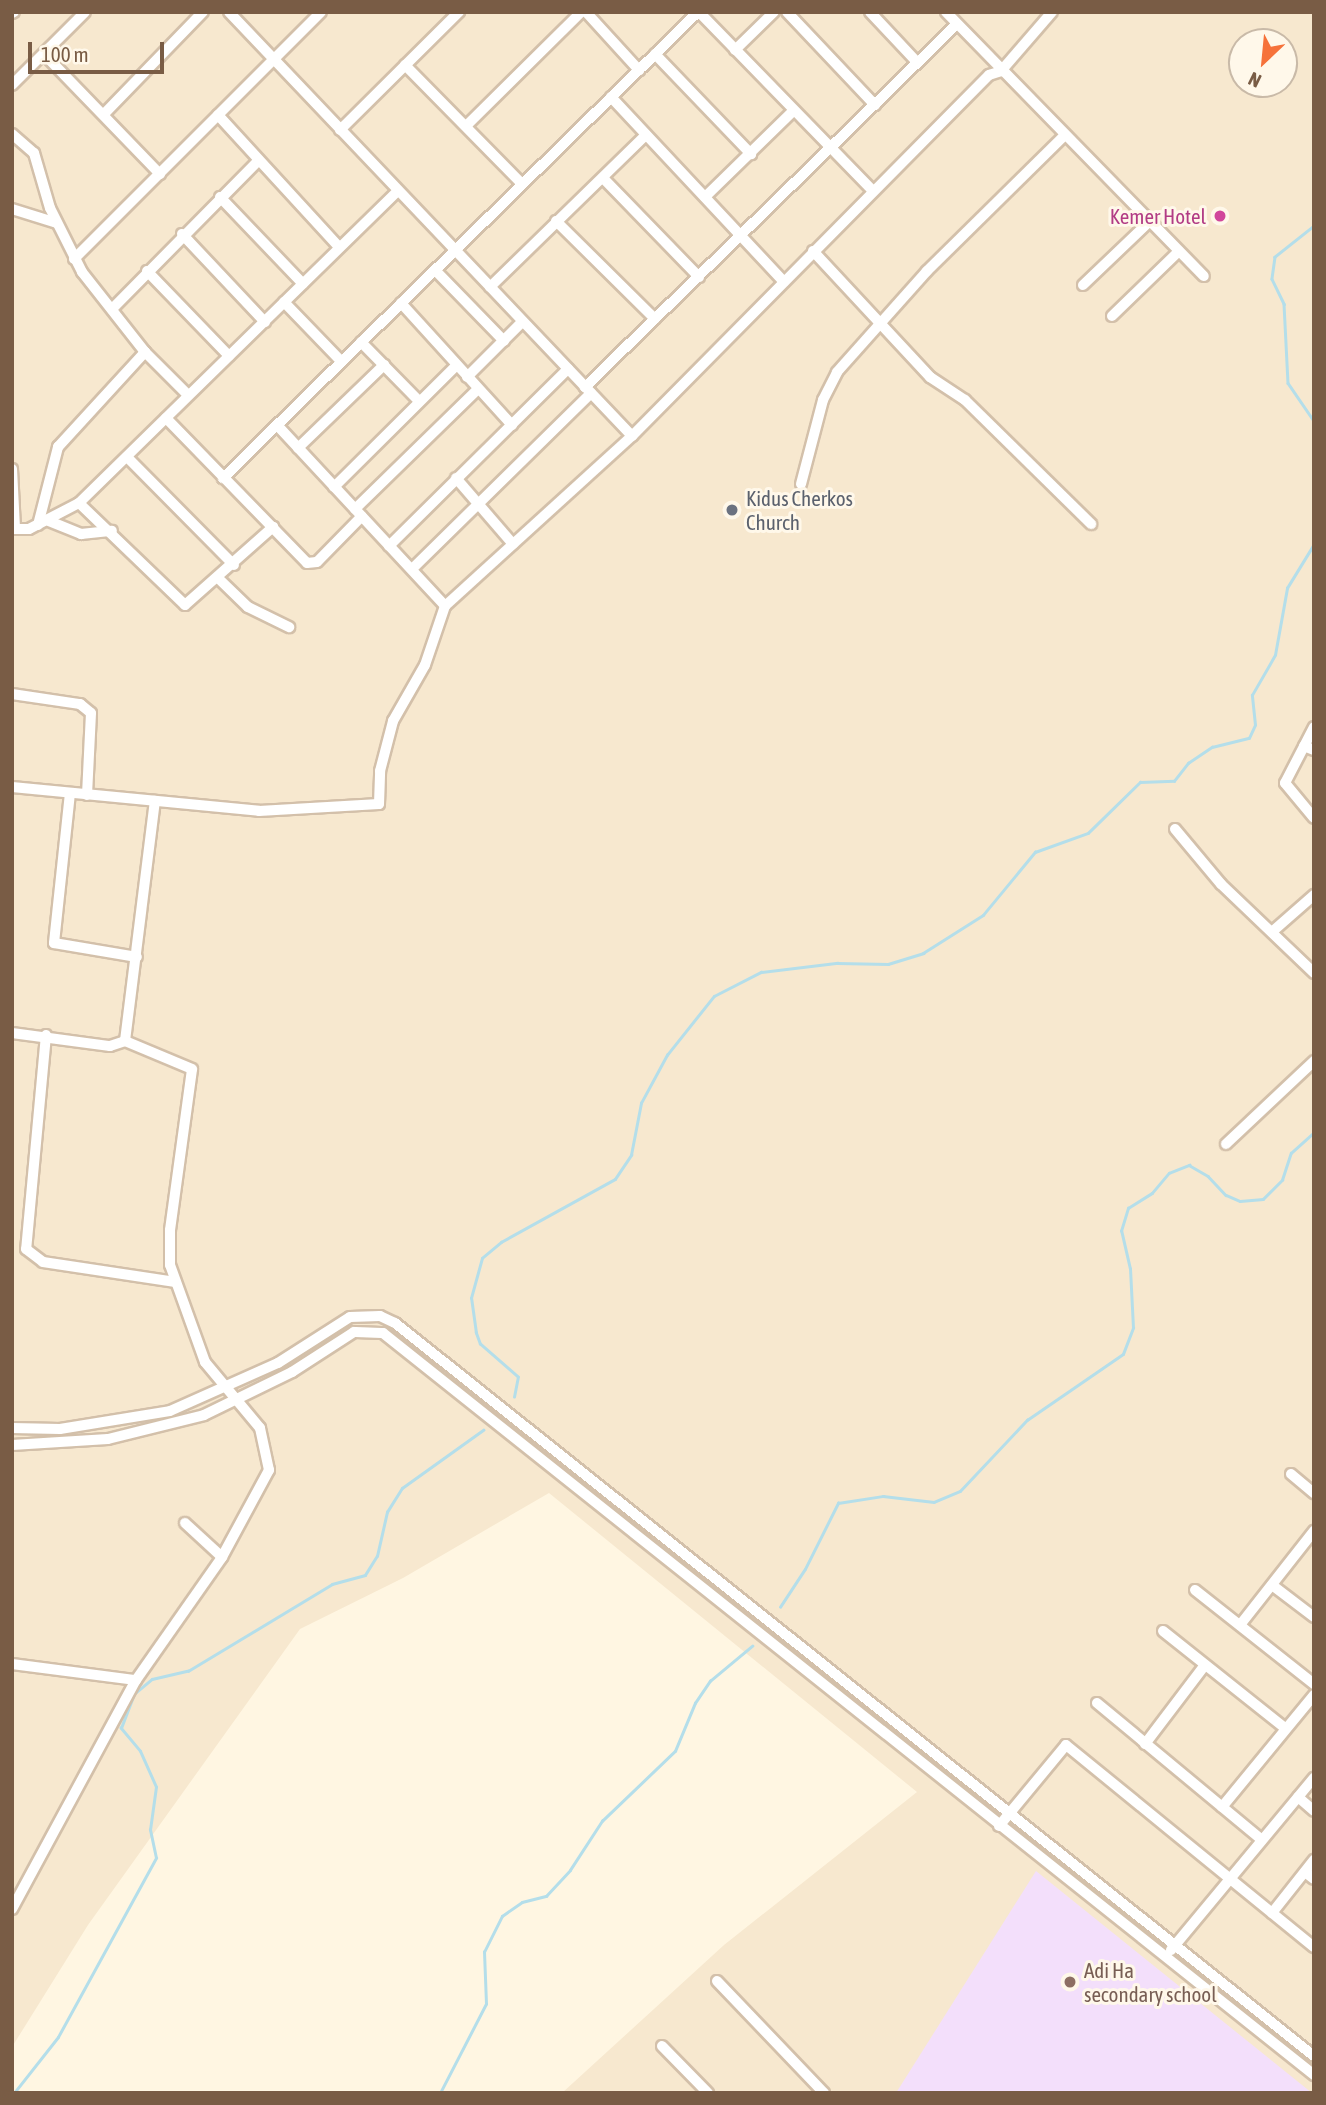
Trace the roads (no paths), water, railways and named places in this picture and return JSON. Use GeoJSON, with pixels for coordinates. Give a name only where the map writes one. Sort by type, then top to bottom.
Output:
{"type":"FeatureCollection","features":[{"type":"Feature","properties":{"kind":"street"},"geometry":{"type":"LineString","coordinates":[[12,85],[85,12]]}},
{"type":"Feature","properties":{"kind":"street"},"geometry":{"type":"LineString","coordinates":[[104,114],[203,12]]}},
{"type":"Feature","properties":{"kind":"street"},"geometry":{"type":"LineString","coordinates":[[229,12],[632,436]]}},
{"type":"Feature","properties":{"kind":"street"},"geometry":{"type":"LineString","coordinates":[[74,260],[321,12]]}},
{"type":"Feature","properties":{"kind":"street"},"geometry":{"type":"LineString","coordinates":[[340,130],[458,12]]}},
{"type":"Feature","properties":{"kind":"street"},"geometry":{"type":"LineString","coordinates":[[467,125],[583,12],[639,70]]}},
{"type":"Feature","properties":{"kind":"street"},"geometry":{"type":"LineString","coordinates":[[223,478],[698,12],[873,191]]}},
{"type":"Feature","properties":{"kind":"street"},"geometry":{"type":"LineString","coordinates":[[735,50],[774,12]]}},
{"type":"Feature","properties":{"kind":"street"},"geometry":{"type":"LineString","coordinates":[[787,12],[875,104]]}},
{"type":"Feature","properties":{"kind":"street"},"geometry":{"type":"LineString","coordinates":[[870,12],[918,62]]}},
{"type":"Feature","properties":{"kind":"street"},"geometry":{"type":"LineString","coordinates":[[946,12],[1205,276]]}},
{"type":"Feature","properties":{"kind":"street"},"geometry":{"type":"LineString","coordinates":[[12,787],[259,811],[379,804],[380,771],[393,720],[425,665],[445,606],[632,436],[989,75],[1001,71],[1052,12]]}},
{"type":"Feature","properties":{"kind":"street"},"geometry":{"type":"LineString","coordinates":[[412,569],[478,505],[655,319],[957,24]]}},
{"type":"Feature","properties":{"kind":"street"},"geometry":{"type":"LineString","coordinates":[[44,54],[160,174]]}},
{"type":"Feature","properties":{"kind":"street"},"geometry":{"type":"LineString","coordinates":[[655,54],[751,154]]}},
{"type":"Feature","properties":{"kind":"street"},"geometry":{"type":"LineString","coordinates":[[405,65],[523,184]]}},
{"type":"Feature","properties":{"kind":"street"},"geometry":{"type":"LineString","coordinates":[[611,97],[784,282]]}},
{"type":"Feature","properties":{"kind":"street"},"geometry":{"type":"LineString","coordinates":[[705,197],[794,110]]}},
{"type":"Feature","properties":{"kind":"street"},"geometry":{"type":"LineString","coordinates":[[218,115],[340,247]]}},
{"type":"Feature","properties":{"kind":"street"},"geometry":{"type":"LineString","coordinates":[[12,134],[34,153],[57,223],[74,260],[145,352],[188,395]]}},
{"type":"Feature","properties":{"kind":"street"},"geometry":{"type":"LineString","coordinates":[[490,287],[646,135]]}},
{"type":"Feature","properties":{"kind":"street"},"geometry":{"type":"LineString","coordinates":[[801,484],[823,400],[837,372],[879,322],[1065,135]]}},
{"type":"Feature","properties":{"kind":"street"},"geometry":{"type":"LineString","coordinates":[[112,309],[183,234],[259,160]]}},
{"type":"Feature","properties":{"kind":"street"},"geometry":{"type":"LineString","coordinates":[[603,178],[699,277]]}},
{"type":"Feature","properties":{"kind":"street"},"geometry":{"type":"LineString","coordinates":[[12,469],[14,529],[49,521],[79,503],[398,191]]}},
{"type":"Feature","properties":{"kind":"street"},"geometry":{"type":"LineString","coordinates":[[220,197],[303,284]]}},
{"type":"Feature","properties":{"kind":"street"},"geometry":{"type":"LineString","coordinates":[[12,209],[57,223]]}},
{"type":"Feature","properties":{"kind":"street"},"geometry":{"type":"LineString","coordinates":[[556,221],[655,319]]}},
{"type":"Feature","properties":{"kind":"street"},"geometry":{"type":"LineString","coordinates":[[1083,285],[1150,221]]}},
{"type":"Feature","properties":{"kind":"street"},"geometry":{"type":"LineString","coordinates":[[183,234],[265,322]]}},
{"type":"Feature","properties":{"kind":"street"},"geometry":{"type":"LineString","coordinates":[[813,251],[930,377],[965,400],[1091,524]]}},
{"type":"Feature","properties":{"kind":"street"},"geometry":{"type":"LineString","coordinates":[[1112,316],[1179,251]]}},
{"type":"Feature","properties":{"kind":"street"},"geometry":{"type":"LineString","coordinates":[[435,270],[504,341]]}},
{"type":"Feature","properties":{"kind":"street"},"geometry":{"type":"LineString","coordinates":[[147,271],[229,356]]}},
{"type":"Feature","properties":{"kind":"street"},"geometry":{"type":"LineString","coordinates":[[284,302],[342,362]]}},
{"type":"Feature","properties":{"kind":"street"},"geometry":{"type":"LineString","coordinates":[[401,303],[512,425]]}},
{"type":"Feature","properties":{"kind":"street"},"geometry":{"type":"LineString","coordinates":[[467,377],[522,321]]}},
{"type":"Feature","properties":{"kind":"street"},"geometry":{"type":"LineString","coordinates":[[361,342],[419,401]]}},
{"type":"Feature","properties":{"kind":"street"},"geometry":{"type":"LineString","coordinates":[[38,525],[58,447],[145,352]]}},
{"type":"Feature","properties":{"kind":"street"},"geometry":{"type":"LineString","coordinates":[[298,448],[384,365]]}},
{"type":"Feature","properties":{"kind":"street"},"geometry":{"type":"LineString","coordinates":[[334,487],[456,366]]}},
{"type":"Feature","properties":{"kind":"street"},"geometry":{"type":"LineString","coordinates":[[390,546],[568,369]]}},
{"type":"Feature","properties":{"kind":"street"},"geometry":{"type":"LineString","coordinates":[[166,418],[310,564],[478,389]]}},
{"type":"Feature","properties":{"kind":"street"},"geometry":{"type":"LineString","coordinates":[[277,425],[445,606]]}},
{"type":"Feature","properties":{"kind":"street"},"geometry":{"type":"LineString","coordinates":[[127,457],[234,565]]}},
{"type":"Feature","properties":{"kind":"street"},"geometry":{"type":"LineString","coordinates":[[456,478],[513,544]]}},
{"type":"Feature","properties":{"kind":"street"},"geometry":{"type":"LineString","coordinates":[[79,503],[112,531],[181,604],[191,604],[273,527]]}},
{"type":"Feature","properties":{"kind":"street"},"geometry":{"type":"LineString","coordinates":[[49,521],[81,534],[112,531]]}},
{"type":"Feature","properties":{"kind":"street"},"geometry":{"type":"LineString","coordinates":[[219,579],[248,607],[289,628]]}},
{"type":"Feature","properties":{"kind":"street"},"geometry":{"type":"LineString","coordinates":[[12,694],[69,702],[91,713],[87,795]]}},
{"type":"Feature","properties":{"kind":"street"},"geometry":{"type":"LineString","coordinates":[[1314,727],[1309,748],[1285,783],[1314,818]]}},
{"type":"Feature","properties":{"kind":"street"},"geometry":{"type":"LineString","coordinates":[[71,793],[54,943],[137,957]]}},
{"type":"Feature","properties":{"kind":"street"},"geometry":{"type":"LineString","coordinates":[[125,1041],[155,801]]}},
{"type":"Feature","properties":{"kind":"street"},"geometry":{"type":"LineString","coordinates":[[1175,830],[1221,884],[1314,973]]}},
{"type":"Feature","properties":{"kind":"street"},"geometry":{"type":"LineString","coordinates":[[1273,931],[1314,895]]}},
{"type":"Feature","properties":{"kind":"street"},"geometry":{"type":"LineString","coordinates":[[12,1033],[46,1035],[110,1046],[125,1041],[185,1063],[194,1075],[170,1230],[170,1265],[193,1337],[224,1390],[260,1428],[269,1469],[222,1557],[136,1680],[12,1909]]}},
{"type":"Feature","properties":{"kind":"street"},"geometry":{"type":"LineString","coordinates":[[46,1035],[26,1249],[43,1262],[176,1282]]}},
{"type":"Feature","properties":{"kind":"street"},"geometry":{"type":"LineString","coordinates":[[1226,1144],[1314,1061]]}},
{"type":"Feature","properties":{"kind":"street"},"geometry":{"type":"LineString","coordinates":[[12,1428],[60,1429],[128,1422],[224,1390],[278,1363],[335,1324],[350,1317],[380,1317],[421,1340],[1314,2056]]}},
{"type":"Feature","properties":{"kind":"street"},"geometry":{"type":"LineString","coordinates":[[12,1445],[108,1439],[191,1419],[235,1401],[292,1372],[344,1336],[374,1330],[398,1343],[1164,1958],[1314,2075]]}},
{"type":"Feature","properties":{"kind":"street"},"geometry":{"type":"LineString","coordinates":[[1291,1475],[1314,1493]]}},
{"type":"Feature","properties":{"kind":"street"},"geometry":{"type":"LineString","coordinates":[[185,1523],[222,1557]]}},
{"type":"Feature","properties":{"kind":"street"},"geometry":{"type":"LineString","coordinates":[[1240,1625],[1314,1531]]}},
{"type":"Feature","properties":{"kind":"street"},"geometry":{"type":"LineString","coordinates":[[685,1572],[693,1560]]}},
{"type":"Feature","properties":{"kind":"street"},"geometry":{"type":"LineString","coordinates":[[1272,1586],[1314,1617]]}},
{"type":"Feature","properties":{"kind":"street"},"geometry":{"type":"LineString","coordinates":[[1195,1590],[1314,1684]]}},
{"type":"Feature","properties":{"kind":"street"},"geometry":{"type":"LineString","coordinates":[[1163,1631],[1285,1728]]}},
{"type":"Feature","properties":{"kind":"street"},"geometry":{"type":"LineString","coordinates":[[12,1664],[136,1680]]}},
{"type":"Feature","properties":{"kind":"street"},"geometry":{"type":"LineString","coordinates":[[1145,1744],[1206,1665]]}},
{"type":"Feature","properties":{"kind":"street"},"geometry":{"type":"LineString","coordinates":[[851,1705],[861,1693]]}},
{"type":"Feature","properties":{"kind":"street"},"geometry":{"type":"LineString","coordinates":[[1222,1807],[1314,1695]]}},
{"type":"Feature","properties":{"kind":"street"},"geometry":{"type":"LineString","coordinates":[[1097,1703],[1262,1840]]}},
{"type":"Feature","properties":{"kind":"street"},"geometry":{"type":"LineString","coordinates":[[999,1826],[1066,1745],[1314,1947]]}},
{"type":"Feature","properties":{"kind":"street"},"geometry":{"type":"LineString","coordinates":[[1164,1958],[1314,1778]]}},
{"type":"Feature","properties":{"kind":"street"},"geometry":{"type":"LineString","coordinates":[[1298,1797],[1314,1811]]}},
{"type":"Feature","properties":{"kind":"street"},"geometry":{"type":"LineString","coordinates":[[1272,1913],[1314,1860]]}},
{"type":"Feature","properties":{"kind":"street"},"geometry":{"type":"LineString","coordinates":[[1305,1872],[1314,1879]]}},
{"type":"Feature","properties":{"kind":"street"},"geometry":{"type":"LineString","coordinates":[[717,1981],[824,2093]]}},
{"type":"Feature","properties":{"kind":"street"},"geometry":{"type":"LineString","coordinates":[[662,2046],[708,2093]]}},
{"type":"Feature","properties":{"kind":"waterway"},"geometry":{"type":"LineString","coordinates":[[1314,226],[1275,257],[1272,279],[1284,304],[1288,383],[1314,421]]}},
{"type":"Feature","properties":{"kind":"waterway"},"geometry":{"type":"LineString","coordinates":[[514,1397],[518,1377],[480,1344],[476,1333],[471,1298],[482,1258],[501,1242],[615,1179],[631,1155],[641,1103],[667,1055],[714,996],[761,972],[837,963],[888,964],[923,953],[983,915],[1035,852],[1088,833],[1140,782],[1174,781],[1188,763],[1212,747],[1249,738],[1255,725],[1252,695],[1275,655],[1287,588],[1314,544]]}},
{"type":"Feature","properties":{"kind":"waterway"},"geometry":{"type":"LineString","coordinates":[[780,1607],[805,1569],[838,1503],[883,1496],[934,1502],[960,1491],[1027,1420],[1123,1354],[1133,1328],[1130,1269],[1121,1231],[1128,1208],[1152,1193],[1169,1173],[1189,1165],[1208,1176],[1226,1195],[1240,1201],[1263,1199],[1282,1180],[1291,1153],[1314,1132]]}},
{"type":"Feature","properties":{"kind":"waterway"},"geometry":{"type":"LineString","coordinates":[[14,2093],[58,2037],[156,1858],[150,1830],[156,1787],[140,1751],[121,1728],[134,1694],[152,1679],[188,1671],[332,1584],[365,1575],[377,1556],[387,1512],[402,1488],[483,1430]]}},
{"type":"Feature","properties":{"kind":"waterway"},"geometry":{"type":"LineString","coordinates":[[440,2093],[486,2004],[484,1952],[502,1916],[522,1902],[546,1896],[570,1870],[602,1821],[675,1751],[695,1703],[710,1681],[752,1646]]}},
{"type":"Feature","properties":{"kind":"place","name":"Kemer Hotel"},"geometry":{"type":"Point","coordinates":[1220,216]}},
{"type":"Feature","properties":{"kind":"place","name":"Kidus Cherkos Church"},"geometry":{"type":"Point","coordinates":[732,510]}},
{"type":"Feature","properties":{"kind":"place","name":"Adi Ha secondary school"},"geometry":{"type":"Point","coordinates":[1070,1982]}}]}
